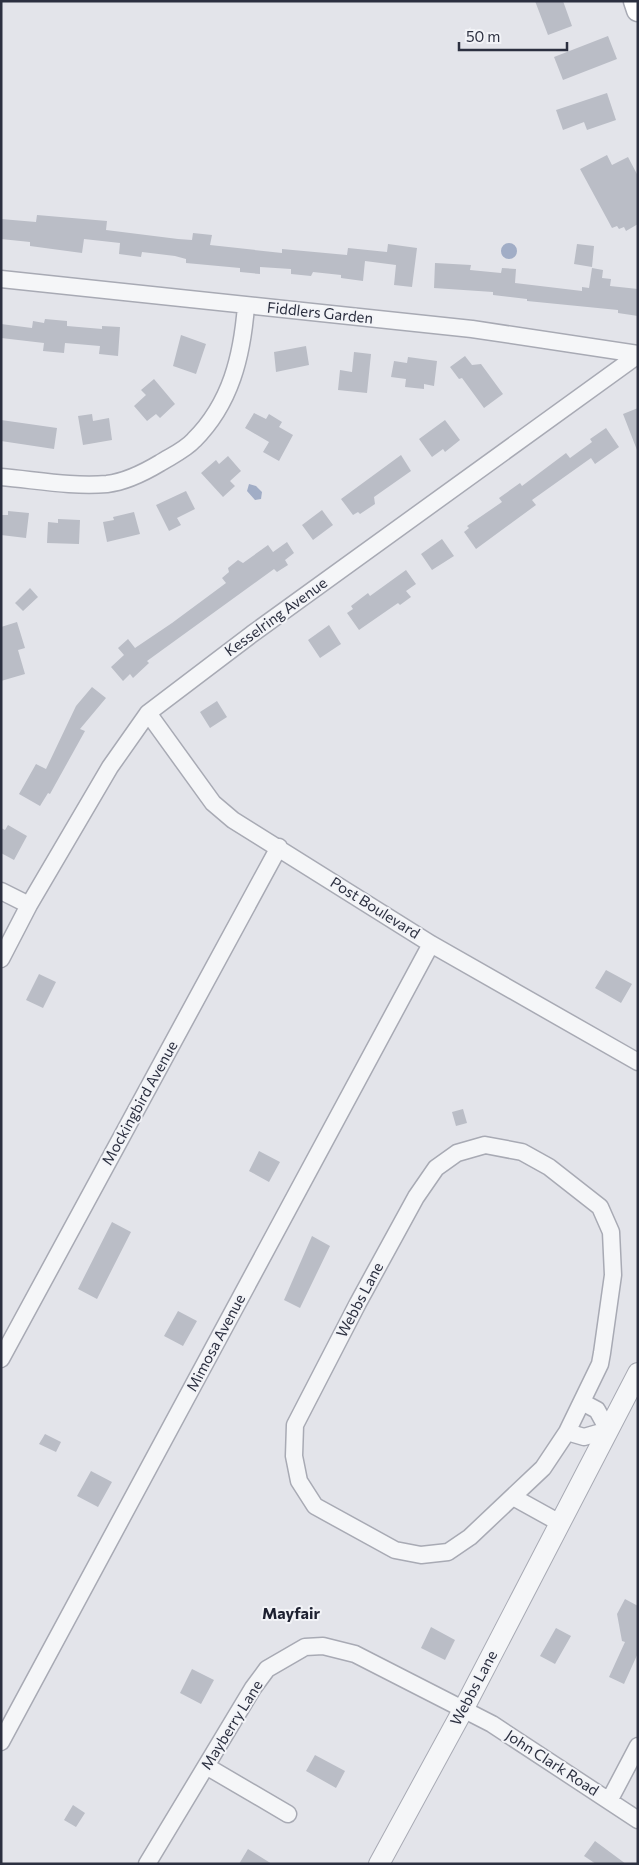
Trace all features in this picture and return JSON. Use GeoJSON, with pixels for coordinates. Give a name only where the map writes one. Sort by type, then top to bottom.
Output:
{"type":"FeatureCollection","features":[{"type":"Feature","properties":{"kind":"main road"},"geometry":{"type":"LineString","coordinates":[[634,1],[638,10]]}},
{"type":"Feature","properties":{"kind":"street","name":"Fiddlers Garden"},"geometry":{"type":"LineString","coordinates":[[1,279],[472,329],[638,355]]}},
{"type":"Feature","properties":{"kind":"street"},"geometry":{"type":"LineString","coordinates":[[1,477],[66,484],[108,484],[147,470],[181,451],[194,441],[214,415],[234,379],[244,334],[246,306]]}},
{"type":"Feature","properties":{"kind":"street","name":"Kesselring Avenue"},"geometry":{"type":"LineString","coordinates":[[1,959],[29,905],[110,767],[148,713],[268,622],[638,355]]}},
{"type":"Feature","properties":{"kind":"street","name":"Post Boulevard"},"geometry":{"type":"LineString","coordinates":[[148,713],[213,803],[234,820],[431,944],[638,1062]]}},
{"type":"Feature","properties":{"kind":"street","name":"Mockingbird Avenue"},"geometry":{"type":"LineString","coordinates":[[1,1359],[279,848]]}},
{"type":"Feature","properties":{"kind":"street"},"geometry":{"type":"LineString","coordinates":[[1,891],[29,905]]}},
{"type":"Feature","properties":{"kind":"street","name":"Mimosa Avenue"},"geometry":{"type":"LineString","coordinates":[[1,1742],[431,944]]}},
{"type":"Feature","properties":{"kind":"street","name":"Webbs Lane"},"geometry":{"type":"LineString","coordinates":[[485,1145],[522,1152],[549,1167],[600,1207],[611,1232],[613,1275],[600,1364],[567,1432],[543,1468],[470,1537],[448,1552],[421,1555],[395,1550],[315,1506],[299,1481],[294,1456],[295,1425],[358,1303],[416,1197],[436,1168],[457,1154],[485,1145]]}},
{"type":"Feature","properties":{"kind":"street","name":"Webbs Lane"},"geometry":{"type":"LineString","coordinates":[[379,1864],[463,1710],[638,1374]]}},
{"type":"Feature","properties":{"kind":"street"},"geometry":{"type":"LineString","coordinates":[[567,1432],[584,1437],[608,1430],[597,1410],[582,1402]]}},
{"type":"Feature","properties":{"kind":"street"},"geometry":{"type":"LineString","coordinates":[[513,1496],[560,1523]]}},
{"type":"Feature","properties":{"kind":"street","name":"Mayberry Lane"},"geometry":{"type":"LineString","coordinates":[[147,1864],[252,1688],[267,1669],[305,1647],[323,1646],[355,1654],[463,1710]]}},
{"type":"Feature","properties":{"kind":"street","name":"John Clark Road"},"geometry":{"type":"LineString","coordinates":[[463,1710],[492,1724],[638,1820]]}},
{"type":"Feature","properties":{"kind":"street"},"geometry":{"type":"LineString","coordinates":[[609,1801],[638,1746]]}},
{"type":"Feature","properties":{"kind":"street"},"geometry":{"type":"LineString","coordinates":[[206,1766],[288,1814]]}},
{"type":"Feature","properties":{"kind":"water"},"geometry":{"type":"Polygon","coordinates":[[[509,243],[517,251],[509,259],[501,251],[509,243]]]}},
{"type":"Feature","properties":{"kind":"water"},"geometry":{"type":"Polygon","coordinates":[[[249,484],[256,486],[262,492],[261,499],[255,500],[247,491],[249,484]]]}},
{"type":"Feature","properties":{"kind":"building"},"geometry":{"type":"Polygon","coordinates":[[[535,1],[563,1],[572,26],[548,35],[535,1]]]}},
{"type":"Feature","properties":{"kind":"building"},"geometry":{"type":"Polygon","coordinates":[[[608,36],[617,59],[563,80],[554,57],[608,36]]]}},
{"type":"Feature","properties":{"kind":"building"},"geometry":{"type":"Polygon","coordinates":[[[607,93],[616,120],[587,130],[584,122],[563,130],[556,110],[607,93]]]}},
{"type":"Feature","properties":{"kind":"building"},"geometry":{"type":"Polygon","coordinates":[[[607,155],[612,165],[628,157],[638,176],[638,224],[626,231],[624,227],[619,229],[617,226],[612,228],[580,169],[607,155]]]}},
{"type":"Feature","properties":{"kind":"building"},"geometry":{"type":"Polygon","coordinates":[[[37,215],[107,221],[106,230],[178,239],[192,240],[193,233],[212,235],[210,245],[282,253],[282,249],[347,255],[348,248],[387,252],[388,244],[417,248],[412,287],[394,285],[396,265],[365,261],[363,281],[341,278],[341,275],[313,272],[311,276],[291,274],[291,269],[260,267],[260,274],[240,272],[240,268],[186,263],[186,259],[175,256],[142,252],[141,257],[119,254],[120,243],[84,239],[82,253],[30,246],[30,242],[1,239],[1,219],[36,222],[37,215]]]}},
{"type":"Feature","properties":{"kind":"building"},"geometry":{"type":"Polygon","coordinates":[[[577,244],[594,246],[592,267],[574,264],[577,244]]]}},
{"type":"Feature","properties":{"kind":"building"},"geometry":{"type":"Polygon","coordinates":[[[435,263],[471,265],[470,270],[501,273],[502,268],[516,269],[515,283],[582,291],[582,287],[589,288],[592,268],[603,270],[602,278],[611,279],[610,286],[638,289],[638,316],[618,313],[618,310],[527,301],[527,299],[493,295],[493,292],[434,288],[435,263]]]}},
{"type":"Feature","properties":{"kind":"building"},"geometry":{"type":"Polygon","coordinates":[[[45,319],[67,321],[67,326],[102,329],[102,326],[120,327],[118,356],[99,354],[100,346],[65,343],[64,353],[43,351],[44,343],[1,338],[1,324],[32,328],[33,321],[44,323],[45,319]]]}},
{"type":"Feature","properties":{"kind":"building"},"geometry":{"type":"Polygon","coordinates":[[[181,335],[206,344],[196,374],[173,366],[181,335]]]}},
{"type":"Feature","properties":{"kind":"building"},"geometry":{"type":"Polygon","coordinates":[[[306,346],[309,365],[276,372],[274,352],[306,346]]]}},
{"type":"Feature","properties":{"kind":"building"},"geometry":{"type":"Polygon","coordinates":[[[354,352],[371,354],[367,393],[338,390],[340,370],[352,372],[354,352]]]}},
{"type":"Feature","properties":{"kind":"building"},"geometry":{"type":"Polygon","coordinates":[[[465,356],[472,365],[481,364],[503,394],[484,408],[462,378],[459,379],[450,367],[465,356]]]}},
{"type":"Feature","properties":{"kind":"building"},"geometry":{"type":"Polygon","coordinates":[[[408,357],[437,361],[434,386],[424,384],[424,389],[405,387],[406,379],[391,377],[394,361],[407,363],[408,357]]]}},
{"type":"Feature","properties":{"kind":"building"},"geometry":{"type":"Polygon","coordinates":[[[154,379],[175,404],[160,418],[156,414],[147,421],[134,406],[146,395],[141,390],[154,379]]]}},
{"type":"Feature","properties":{"kind":"building"},"geometry":{"type":"Polygon","coordinates":[[[638,408],[638,450],[637,450],[623,414],[638,408]]]}},
{"type":"Feature","properties":{"kind":"building"},"geometry":{"type":"Polygon","coordinates":[[[254,413],[266,419],[269,414],[282,422],[279,427],[293,435],[279,461],[263,452],[269,442],[245,428],[254,413]]]}},
{"type":"Feature","properties":{"kind":"building"},"geometry":{"type":"Polygon","coordinates":[[[92,414],[93,421],[109,418],[112,440],[83,445],[78,416],[92,414]]]}},
{"type":"Feature","properties":{"kind":"building"},"geometry":{"type":"Polygon","coordinates":[[[1,420],[57,428],[54,449],[1,441],[1,420]]]}},
{"type":"Feature","properties":{"kind":"building"},"geometry":{"type":"Polygon","coordinates":[[[445,420],[460,440],[445,452],[443,449],[432,457],[419,439],[445,420]]]}},
{"type":"Feature","properties":{"kind":"building"},"geometry":{"type":"Polygon","coordinates":[[[606,428],[619,447],[595,464],[591,458],[532,500],[536,505],[476,549],[464,532],[469,528],[467,526],[502,502],[499,498],[520,483],[522,486],[566,453],[570,458],[592,442],[590,439],[606,428]]]}},
{"type":"Feature","properties":{"kind":"building"},"geometry":{"type":"Polygon","coordinates":[[[401,455],[411,471],[374,497],[375,504],[360,514],[358,512],[353,515],[341,499],[401,455]]]}},
{"type":"Feature","properties":{"kind":"building"},"geometry":{"type":"Polygon","coordinates":[[[228,456],[241,471],[230,481],[235,486],[223,497],[201,473],[216,460],[219,464],[228,456]]]}},
{"type":"Feature","properties":{"kind":"building"},"geometry":{"type":"Polygon","coordinates":[[[186,491],[195,509],[177,518],[181,525],[169,531],[156,505],[186,491]]]}},
{"type":"Feature","properties":{"kind":"building"},"geometry":{"type":"Polygon","coordinates":[[[322,510],[333,525],[313,540],[302,525],[322,510]]]}},
{"type":"Feature","properties":{"kind":"building"},"geometry":{"type":"Polygon","coordinates":[[[8,511],[29,513],[26,538],[1,535],[1,515],[8,515],[8,511]]]}},
{"type":"Feature","properties":{"kind":"building"},"geometry":{"type":"Polygon","coordinates":[[[134,512],[140,534],[107,542],[103,522],[114,520],[113,517],[134,512]]]}},
{"type":"Feature","properties":{"kind":"building"},"geometry":{"type":"Polygon","coordinates":[[[58,519],[80,520],[79,544],[47,543],[48,522],[58,523],[58,519]]]}},
{"type":"Feature","properties":{"kind":"building"},"geometry":{"type":"Polygon","coordinates":[[[442,539],[454,556],[432,570],[421,554],[442,539]]]}},
{"type":"Feature","properties":{"kind":"building"},"geometry":{"type":"Polygon","coordinates":[[[287,542],[294,553],[285,560],[288,565],[277,572],[274,569],[147,661],[149,663],[133,678],[130,674],[123,681],[111,667],[124,655],[118,648],[128,639],[135,648],[172,623],[226,583],[222,578],[229,572],[228,568],[238,560],[243,563],[268,545],[273,552],[287,542]]]}},
{"type":"Feature","properties":{"kind":"building"},"geometry":{"type":"Polygon","coordinates":[[[406,570],[416,584],[406,591],[411,597],[400,605],[398,603],[359,630],[347,613],[353,609],[351,606],[368,593],[370,596],[406,570]]]}},
{"type":"Feature","properties":{"kind":"building"},"geometry":{"type":"Polygon","coordinates":[[[30,588],[38,597],[23,611],[15,603],[30,588]]]}},
{"type":"Feature","properties":{"kind":"building"},"geometry":{"type":"Polygon","coordinates":[[[17,622],[25,648],[18,650],[25,674],[1,681],[1,627],[17,622]]]}},
{"type":"Feature","properties":{"kind":"building"},"geometry":{"type":"Polygon","coordinates":[[[329,625],[341,644],[320,658],[308,640],[329,625]]]}},
{"type":"Feature","properties":{"kind":"building"},"geometry":{"type":"Polygon","coordinates":[[[92,687],[106,698],[80,729],[85,731],[50,794],[48,793],[40,806],[19,794],[36,764],[46,769],[76,706],[92,687]]]}},
{"type":"Feature","properties":{"kind":"building"},"geometry":{"type":"Polygon","coordinates":[[[217,701],[227,717],[210,728],[200,712],[217,701]]]}},
{"type":"Feature","properties":{"kind":"building"},"geometry":{"type":"Polygon","coordinates":[[[8,825],[27,836],[14,860],[1,853],[1,828],[5,830],[8,825]]]}},
{"type":"Feature","properties":{"kind":"building"},"geometry":{"type":"Polygon","coordinates":[[[606,970],[632,984],[621,1003],[595,988],[606,970]]]}},
{"type":"Feature","properties":{"kind":"building"},"geometry":{"type":"Polygon","coordinates":[[[39,974],[56,982],[43,1008],[26,1000],[39,974]]]}},
{"type":"Feature","properties":{"kind":"building"},"geometry":{"type":"Polygon","coordinates":[[[463,1109],[467,1123],[456,1126],[452,1112],[463,1109]]]}},
{"type":"Feature","properties":{"kind":"building"},"geometry":{"type":"Polygon","coordinates":[[[259,1151],[280,1162],[269,1182],[249,1171],[259,1151]]]}},
{"type":"Feature","properties":{"kind":"building"},"geometry":{"type":"Polygon","coordinates":[[[112,1222],[131,1232],[97,1299],[78,1289],[112,1222]]]}},
{"type":"Feature","properties":{"kind":"building"},"geometry":{"type":"Polygon","coordinates":[[[312,1236],[330,1246],[300,1308],[284,1300],[312,1236]]]}},
{"type":"Feature","properties":{"kind":"building"},"geometry":{"type":"Polygon","coordinates":[[[178,1311],[197,1321],[183,1346],[164,1336],[178,1311]]]}},
{"type":"Feature","properties":{"kind":"building"},"geometry":{"type":"Polygon","coordinates":[[[45,1434],[61,1442],[56,1452],[39,1444],[45,1434]]]}},
{"type":"Feature","properties":{"kind":"building"},"geometry":{"type":"Polygon","coordinates":[[[91,1471],[112,1482],[98,1507],[77,1496],[91,1471]]]}},
{"type":"Feature","properties":{"kind":"building"},"geometry":{"type":"Polygon","coordinates":[[[625,1599],[638,1606],[638,1653],[624,1684],[609,1677],[625,1642],[622,1641],[617,1614],[625,1599]]]}},
{"type":"Feature","properties":{"kind":"building"},"geometry":{"type":"Polygon","coordinates":[[[431,1627],[455,1640],[445,1660],[421,1648],[431,1627]]]}},
{"type":"Feature","properties":{"kind":"building"},"geometry":{"type":"Polygon","coordinates":[[[556,1628],[571,1636],[555,1664],[540,1656],[556,1628]]]}},
{"type":"Feature","properties":{"kind":"building"},"geometry":{"type":"Polygon","coordinates":[[[192,1669],[214,1680],[201,1704],[180,1693],[192,1669]]]}},
{"type":"Feature","properties":{"kind":"building"},"geometry":{"type":"Polygon","coordinates":[[[315,1755],[345,1771],[336,1788],[306,1771],[315,1755]]]}},
{"type":"Feature","properties":{"kind":"building"},"geometry":{"type":"Polygon","coordinates":[[[73,1805],[85,1813],[76,1827],[64,1820],[73,1805]]]}},
{"type":"Feature","properties":{"kind":"building"},"geometry":{"type":"Polygon","coordinates":[[[595,1841],[626,1864],[596,1864],[584,1856],[595,1841]]]}},
{"type":"Feature","properties":{"kind":"building"},"geometry":{"type":"Polygon","coordinates":[[[248,1849],[272,1864],[239,1864],[248,1849]]]}},
{"type":"Feature","properties":{"kind":"district","name":"Mayfair"},"geometry":{"type":"Point","coordinates":[291,1613]}}]}
